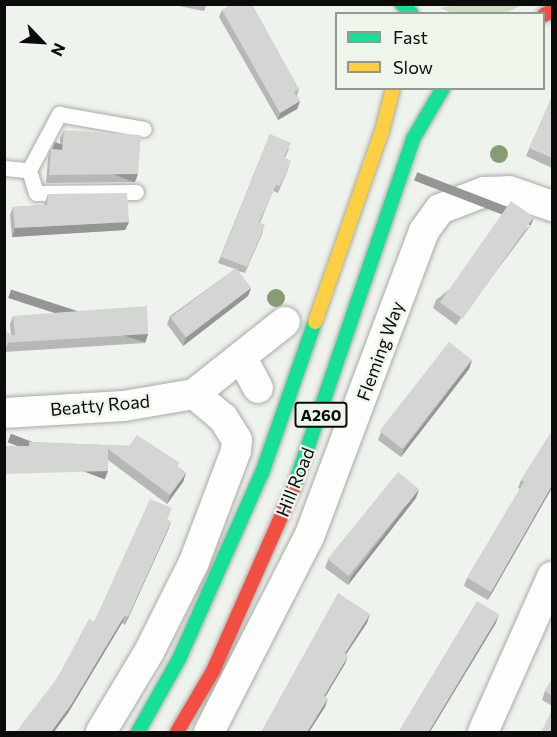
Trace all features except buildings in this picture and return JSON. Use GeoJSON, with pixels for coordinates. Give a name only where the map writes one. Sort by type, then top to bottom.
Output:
{"type":"FeatureCollection","features":[{"type":"Feature","properties":{"kind":"main road","name":"Hill Road"},"geometry":{"type":"LineString","coordinates":[[138,732],[179,659],[262,473],[382,131],[392,90]]}},
{"type":"Feature","properties":{"kind":"main road","name":"Hill Road"},"geometry":{"type":"LineString","coordinates":[[177,732],[213,671],[298,478],[413,139],[442,90]]}},
{"type":"Feature","properties":{"kind":"street","name":"Fleming Way"},"geometry":{"type":"LineString","coordinates":[[209,732],[309,537],[423,231],[440,209],[484,192],[510,191],[552,206]]}},
{"type":"Feature","properties":{"kind":"street"},"geometry":{"type":"LineString","coordinates":[[101,732],[149,652],[194,562],[236,451],[237,440],[223,418],[194,394],[243,358],[285,322]]}},
{"type":"Feature","properties":{"kind":"street"},"geometry":{"type":"LineString","coordinates":[[243,358],[258,388]]}},
{"type":"Feature","properties":{"kind":"street","name":"Beatty Road"},"geometry":{"type":"LineString","coordinates":[[4,412],[124,406],[194,394]]}},
{"type":"Feature","properties":{"kind":"street"},"geometry":{"type":"LineString","coordinates":[[483,732],[552,577]]}},
{"type":"Feature","properties":{"kind":"lane"},"geometry":{"type":"LineString","coordinates":[[136,192],[36,193],[29,170],[58,114],[144,129]]}},
{"type":"Feature","properties":{"kind":"lane"},"geometry":{"type":"LineString","coordinates":[[4,168],[29,170]]}},
{"type":"Feature","properties":{"kind":"green space"},"geometry":{"type":"Polygon","coordinates":[[[461,4],[522,4],[507,12],[450,12],[440,8],[461,4]]]}},
{"type":"Feature","properties":{"kind":"traffic: fast"},"geometry":{"type":"LineString","coordinates":[[402,4],[410,12]]}},
{"type":"Feature","properties":{"kind":"traffic: fast"},"geometry":{"type":"LineString","coordinates":[[294,487],[413,139],[442,90]]}},
{"type":"Feature","properties":{"kind":"traffic: fast"},"geometry":{"type":"LineString","coordinates":[[138,732],[179,659],[262,473],[315,322]]}},
{"type":"Feature","properties":{"kind":"traffic: slow"},"geometry":{"type":"LineString","coordinates":[[315,322],[382,131],[392,90]]}},
{"type":"Feature","properties":{"kind":"traffic: jam"},"geometry":{"type":"LineString","coordinates":[[545,14],[552,11]]}},
{"type":"Feature","properties":{"kind":"traffic: jam"},"geometry":{"type":"LineString","coordinates":[[177,732],[213,671],[294,487]]}}]}
